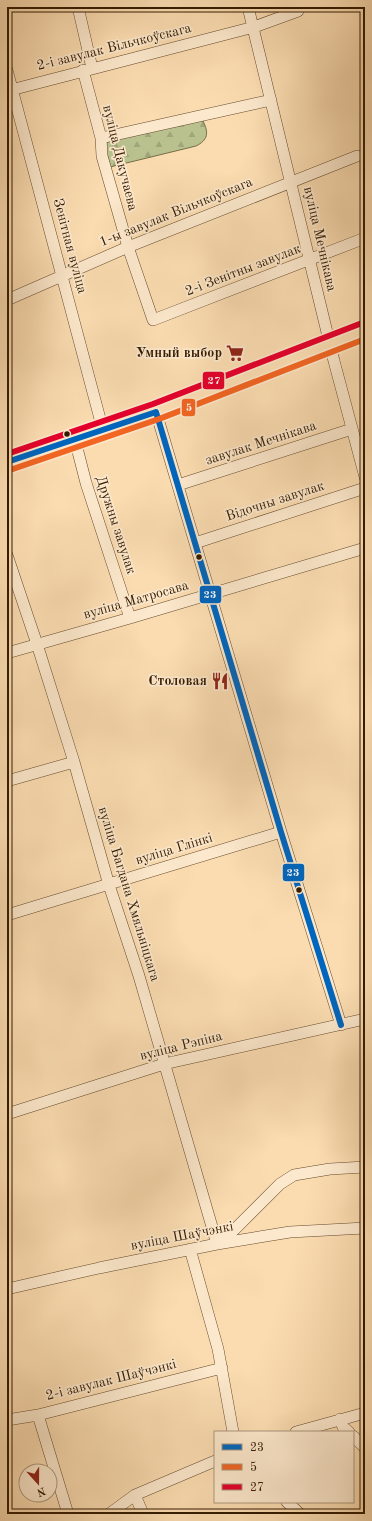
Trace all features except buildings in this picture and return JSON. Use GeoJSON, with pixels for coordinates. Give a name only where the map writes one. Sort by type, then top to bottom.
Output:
{"type":"FeatureCollection","features":[{"type":"Feature","properties":{"kind":"main road"},"geometry":{"type":"LineString","coordinates":[[7,462],[156,412],[365,330]]}},
{"type":"Feature","properties":{"kind":"street","name":"вуліца Дакучаева"},"geometry":{"type":"LineString","coordinates":[[78,7],[101,138],[102,156],[128,247],[154,320]]}},
{"type":"Feature","properties":{"kind":"street","name":"вуліца Мечнікава"},"geometry":{"type":"LineString","coordinates":[[248,7],[309,260],[365,477]]}},
{"type":"Feature","properties":{"kind":"street","name":"2-і завулак Вільчкоўскага"},"geometry":{"type":"LineString","coordinates":[[10,90],[254,27],[298,11]]}},
{"type":"Feature","properties":{"kind":"street","name":"Зенітная вуліца"},"geometry":{"type":"LineString","coordinates":[[7,70],[10,90],[62,275],[103,430]]}},
{"type":"Feature","properties":{"kind":"street"},"geometry":{"type":"LineString","coordinates":[[101,138],[271,100]]}},
{"type":"Feature","properties":{"kind":"street","name":"1-ы завулак Вільчкоўскага"},"geometry":{"type":"LineString","coordinates":[[7,300],[128,247],[357,156]]}},
{"type":"Feature","properties":{"kind":"street","name":"2-і Зенітны завулак"},"geometry":{"type":"LineString","coordinates":[[154,320],[365,238]]}},
{"type":"Feature","properties":{"kind":"street"},"geometry":{"type":"LineString","coordinates":[[156,412],[281,832],[341,1025]]}},
{"type":"Feature","properties":{"kind":"street","name":"завулак Мечнікава"},"geometry":{"type":"LineString","coordinates":[[178,485],[352,429]]}},
{"type":"Feature","properties":{"kind":"street","name":"Дружны завулак"},"geometry":{"type":"LineString","coordinates":[[75,440],[86,483],[130,618]]}},
{"type":"Feature","properties":{"kind":"street","name":"Відочны завулак"},"geometry":{"type":"LineString","coordinates":[[195,543],[365,488]]}},
{"type":"Feature","properties":{"kind":"street","name":"вуліца Матросава"},"geometry":{"type":"LineString","coordinates":[[7,653],[365,548]]}},
{"type":"Feature","properties":{"kind":"street","name":"вуліца Багдана Хмяльніцкага"},"geometry":{"type":"LineString","coordinates":[[7,554],[74,762],[109,885],[139,976],[218,1244]]}},
{"type":"Feature","properties":{"kind":"street"},"geometry":{"type":"LineString","coordinates":[[7,781],[74,762]]}},
{"type":"Feature","properties":{"kind":"street","name":"вуліца Глінкі"},"geometry":{"type":"LineString","coordinates":[[7,915],[281,832]]}},
{"type":"Feature","properties":{"kind":"street","name":"вуліца Рэпіна"},"geometry":{"type":"LineString","coordinates":[[7,1114],[164,1064],[365,1019]]}},
{"type":"Feature","properties":{"kind":"street"},"geometry":{"type":"LineString","coordinates":[[218,1244],[280,1184],[294,1175],[330,1169],[365,1167]]}},
{"type":"Feature","properties":{"kind":"street","name":"вуліца Шаўчэнкі"},"geometry":{"type":"LineString","coordinates":[[7,1288],[218,1244],[290,1232],[365,1228]]}},
{"type":"Feature","properties":{"kind":"street"},"geometry":{"type":"LineString","coordinates":[[190,1249],[218,1349],[233,1431]]}},
{"type":"Feature","properties":{"kind":"street","name":"2-і завулак Шаўчэнкі"},"geometry":{"type":"LineString","coordinates":[[7,1420],[38,1414],[222,1368]]}},
{"type":"Feature","properties":{"kind":"street"},"geometry":{"type":"LineString","coordinates":[[299,1431],[365,1412]]}},
{"type":"Feature","properties":{"kind":"street"},"geometry":{"type":"LineString","coordinates":[[38,1414],[68,1514]]}},
{"type":"Feature","properties":{"kind":"street"},"geometry":{"type":"LineString","coordinates":[[340,1419],[343,1427],[348,1431]]}},
{"type":"Feature","properties":{"kind":"street"},"geometry":{"type":"LineString","coordinates":[[354,1437],[365,1448]]}},
{"type":"Feature","properties":{"kind":"street"},"geometry":{"type":"LineString","coordinates":[[109,1514],[135,1495],[214,1461]]}},
{"type":"Feature","properties":{"kind":"street"},"geometry":{"type":"LineString","coordinates":[[135,1495],[143,1514]]}},
{"type":"Feature","properties":{"kind":"street"},"geometry":{"type":"LineString","coordinates":[[288,1503],[300,1514]]}},
{"type":"Feature","properties":{"kind":"green space"},"geometry":{"type":"Polygon","coordinates":[[[199,120],[203,121],[207,133],[205,139],[200,144],[110,167],[105,145],[109,141],[199,120]]]}},
{"type":"Feature","properties":{"kind":"transit line","name":"27"},"geometry":{"type":"LineString","coordinates":[[7,454],[153,404],[362,323]]}},
{"type":"Feature","properties":{"kind":"transit line","name":"5"},"geometry":{"type":"LineString","coordinates":[[10,470],[159,419],[365,339]]}},
{"type":"Feature","properties":{"kind":"transit line","name":"23"},"geometry":{"type":"LineString","coordinates":[[156,412],[281,832],[341,1025]]}},
{"type":"Feature","properties":{"kind":"transit line","name":"23"},"geometry":{"type":"LineString","coordinates":[[7,462],[156,412]]}},
{"type":"Feature","properties":{"kind":"place","name":"Умный выбор"},"geometry":{"type":"Point","coordinates":[235,353]}},
{"type":"Feature","properties":{"kind":"place","name":"Столовая"},"geometry":{"type":"Point","coordinates":[220,681]}}]}
